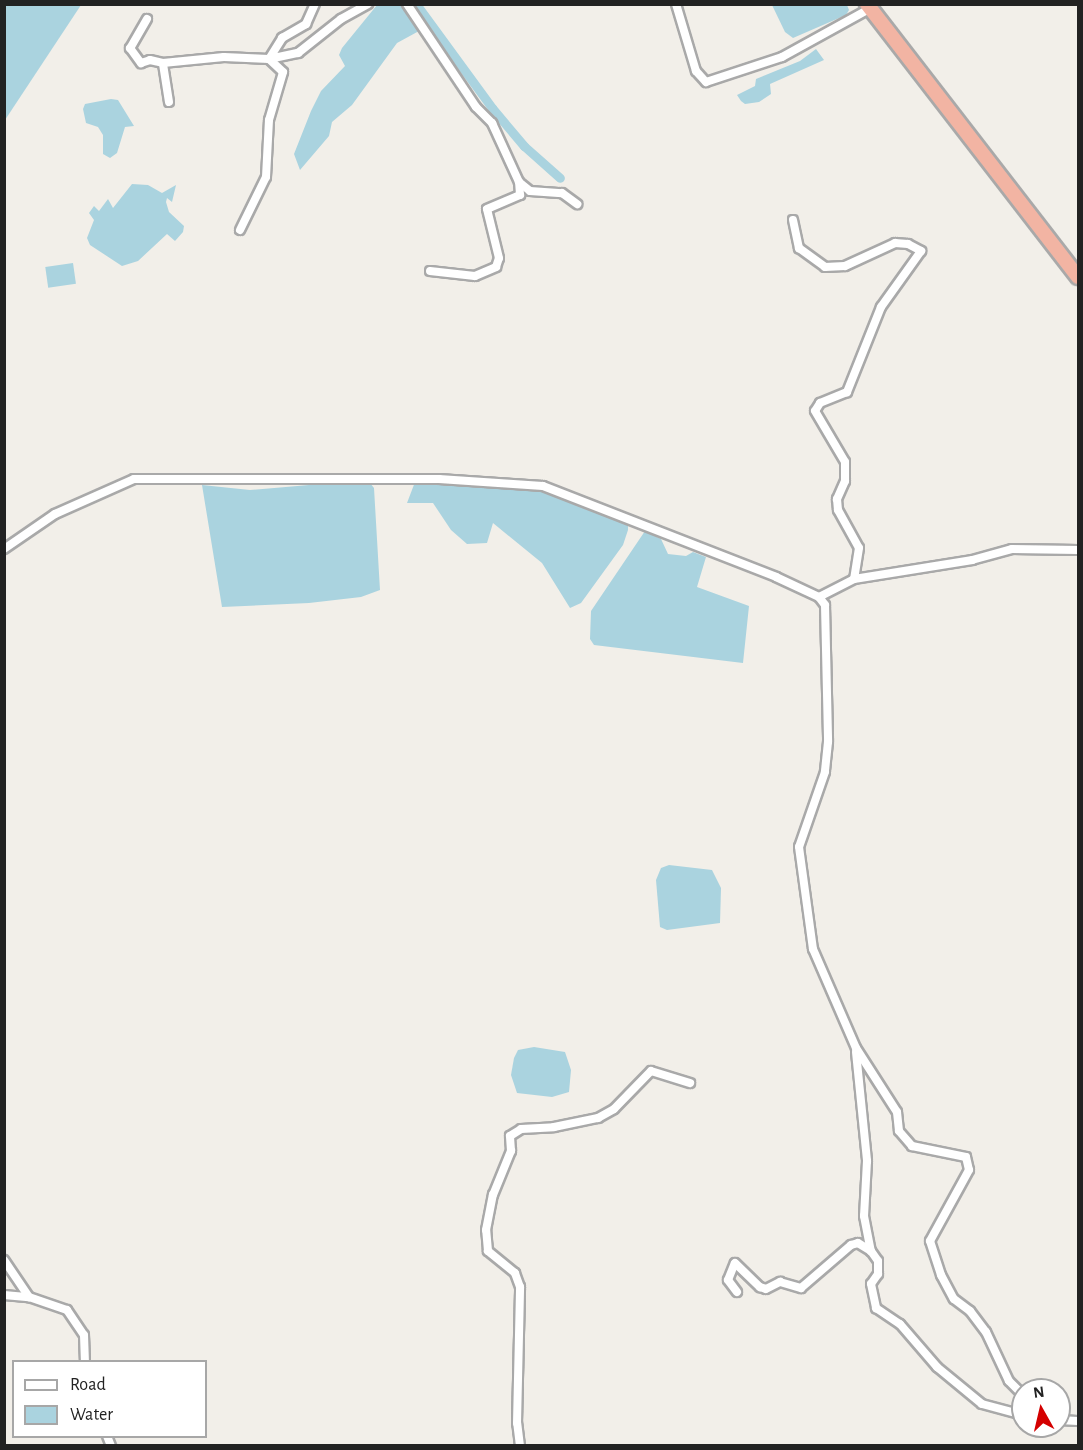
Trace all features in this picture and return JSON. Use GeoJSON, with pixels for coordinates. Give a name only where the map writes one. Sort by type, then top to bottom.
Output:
{"type":"FeatureCollection","features":[{"type":"Feature","properties":{"kind":"highway"},"geometry":{"type":"LineString","coordinates":[[869,6],[1078,277]]}},
{"type":"Feature","properties":{"kind":"street"},"geometry":{"type":"LineString","coordinates":[[268,59],[282,38],[306,24],[315,4]]}},
{"type":"Feature","properties":{"kind":"street"},"geometry":{"type":"LineString","coordinates":[[147,19],[130,48],[141,63],[150,60],[163,63],[224,57],[268,59],[298,53],[341,19],[368,4]]}},
{"type":"Feature","properties":{"kind":"street"},"geometry":{"type":"LineString","coordinates":[[407,4],[476,107],[492,123],[519,182],[520,195],[487,209],[499,258],[496,267],[475,276],[430,271]]}},
{"type":"Feature","properties":{"kind":"street"},"geometry":{"type":"LineString","coordinates":[[676,4],[696,71],[706,82],[782,57],[869,6]]}},
{"type":"Feature","properties":{"kind":"street"},"geometry":{"type":"LineString","coordinates":[[240,230],[266,177],[269,120],[283,72],[268,59]]}},
{"type":"Feature","properties":{"kind":"street"},"geometry":{"type":"LineString","coordinates":[[163,63],[169,102]]}},
{"type":"Feature","properties":{"kind":"street"},"geometry":{"type":"LineString","coordinates":[[519,182],[530,191],[562,193],[577,204]]}},
{"type":"Feature","properties":{"kind":"street"},"geometry":{"type":"LineString","coordinates":[[793,220],[799,248],[825,267],[845,266],[895,243],[908,244],[921,251],[881,307],[847,392],[820,403],[815,411],[845,462],[847,472],[837,499],[838,510],[859,548],[854,579]]}},
{"type":"Feature","properties":{"kind":"street"},"geometry":{"type":"LineString","coordinates":[[4,549],[55,514],[134,479],[439,479],[543,486],[776,577],[819,597],[825,605],[828,742],[825,772],[799,847],[813,949],[856,1048],[897,1112],[899,1131],[912,1146],[966,1156],[969,1170],[930,1241],[940,1275],[954,1299],[970,1311],[986,1332],[1011,1382]]}},
{"type":"Feature","properties":{"kind":"street"},"geometry":{"type":"LineString","coordinates":[[819,597],[854,579],[972,560],[1012,549],[1078,550]]}},
{"type":"Feature","properties":{"kind":"street"},"geometry":{"type":"LineString","coordinates":[[856,1048],[867,1161],[864,1216],[871,1251]]}},
{"type":"Feature","properties":{"kind":"street"},"geometry":{"type":"LineString","coordinates":[[520,1446],[517,1423],[520,1287],[515,1273],[488,1251],[486,1230],[493,1195],[511,1151],[510,1136],[521,1130],[554,1127],[598,1118],[614,1109],[651,1071],[690,1083]]}},
{"type":"Feature","properties":{"kind":"street"},"geometry":{"type":"LineString","coordinates":[[737,1292],[728,1280],[735,1263],[739,1263],[760,1287],[766,1289],[780,1282],[801,1288],[851,1245],[858,1243],[871,1251],[878,1261],[878,1274],[871,1284],[876,1308],[900,1324],[937,1367],[982,1404],[1011,1412]]}},
{"type":"Feature","properties":{"kind":"street"},"geometry":{"type":"LineString","coordinates":[[4,1260],[29,1297]]}},
{"type":"Feature","properties":{"kind":"street"},"geometry":{"type":"LineString","coordinates":[[4,1295],[29,1297],[67,1311],[84,1335],[85,1360]]}},
{"type":"Feature","properties":{"kind":"water"},"geometry":{"type":"Polygon","coordinates":[[[4,5],[81,5],[5,120],[4,5]]]}},
{"type":"Feature","properties":{"kind":"water"},"geometry":{"type":"Polygon","coordinates":[[[377,5],[404,5],[419,31],[397,43],[352,105],[332,122],[329,136],[300,170],[294,154],[311,111],[321,91],[345,66],[339,55],[342,48],[377,5]]]}},
{"type":"Feature","properties":{"kind":"water"},"geometry":{"type":"Polygon","coordinates":[[[772,5],[847,5],[849,10],[846,15],[793,38],[785,32],[772,5]]]}},
{"type":"Feature","properties":{"kind":"water"},"geometry":{"type":"Polygon","coordinates":[[[816,49],[824,60],[770,84],[771,94],[759,102],[745,104],[737,95],[755,86],[756,79],[800,61],[816,49]]]}},
{"type":"Feature","properties":{"kind":"water"},"geometry":{"type":"Polygon","coordinates":[[[111,99],[118,100],[134,126],[125,127],[117,153],[110,158],[103,154],[103,135],[98,127],[86,123],[83,109],[85,104],[111,99]]]}},
{"type":"Feature","properties":{"kind":"water"},"geometry":{"type":"Polygon","coordinates":[[[132,184],[148,185],[162,193],[176,185],[172,202],[167,198],[166,202],[169,212],[184,226],[183,232],[175,241],[167,234],[138,261],[122,266],[90,245],[87,238],[94,220],[89,213],[94,206],[99,211],[108,199],[113,208],[132,184]]]}},
{"type":"Feature","properties":{"kind":"water"},"geometry":{"type":"Polygon","coordinates":[[[73,263],[76,284],[48,288],[45,267],[73,263]]]}},
{"type":"Feature","properties":{"kind":"water"},"geometry":{"type":"Polygon","coordinates":[[[415,482],[546,490],[628,522],[628,530],[623,545],[581,603],[570,608],[542,563],[493,523],[487,543],[467,544],[451,530],[433,503],[407,503],[415,482]]]}},
{"type":"Feature","properties":{"kind":"water"},"geometry":{"type":"Polygon","coordinates":[[[332,483],[370,483],[374,488],[380,590],[361,597],[309,603],[222,607],[202,485],[250,490],[332,483]]]}},
{"type":"Feature","properties":{"kind":"water"},"geometry":{"type":"Polygon","coordinates":[[[645,531],[661,539],[668,554],[686,556],[693,552],[706,557],[697,587],[749,606],[743,663],[594,645],[590,639],[591,611],[645,531]]]}},
{"type":"Feature","properties":{"kind":"water"},"geometry":{"type":"Polygon","coordinates":[[[669,865],[712,870],[721,888],[720,923],[667,930],[660,927],[656,880],[661,868],[669,865]]]}},
{"type":"Feature","properties":{"kind":"water"},"geometry":{"type":"Polygon","coordinates":[[[534,1047],[565,1052],[571,1070],[569,1092],[552,1097],[517,1093],[511,1075],[514,1058],[518,1050],[534,1047]]]}},
{"type":"Feature","properties":{"kind":"waterway"},"geometry":{"type":"LineString","coordinates":[[416,4],[492,108],[524,146],[560,178]]}}]}
